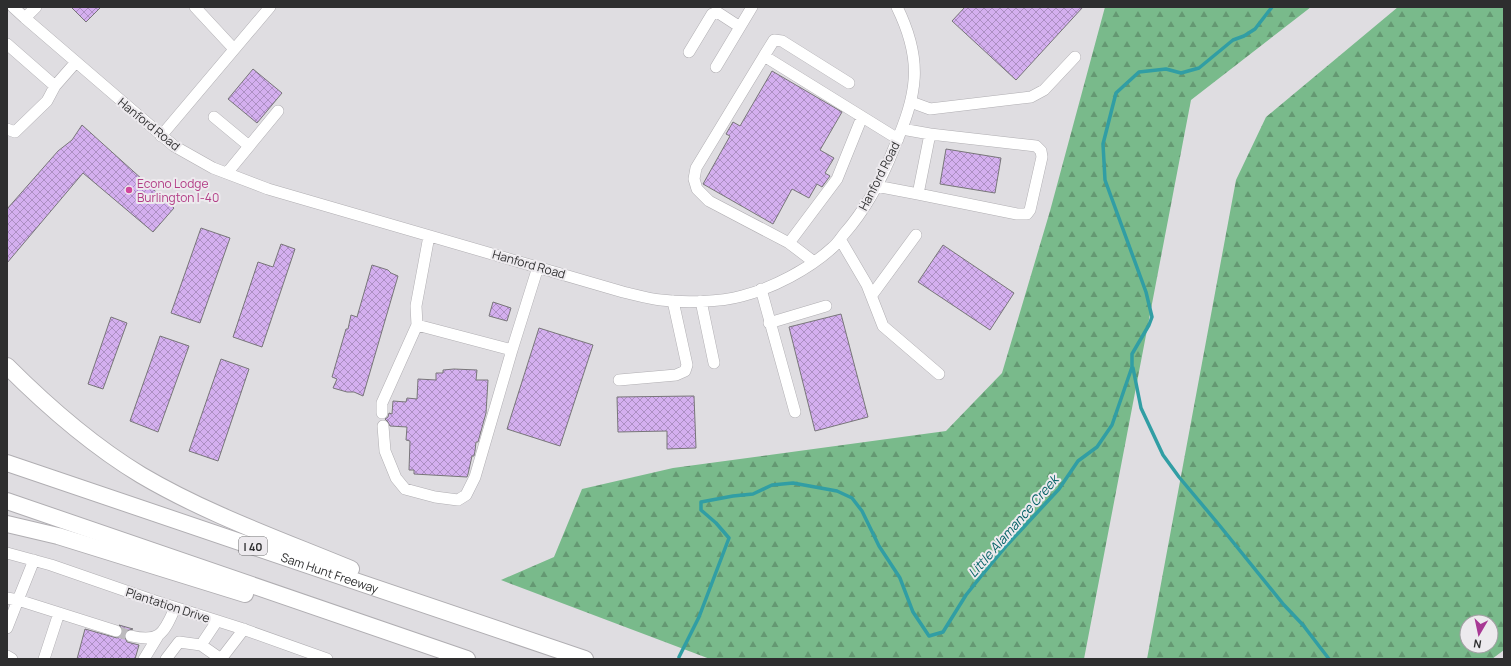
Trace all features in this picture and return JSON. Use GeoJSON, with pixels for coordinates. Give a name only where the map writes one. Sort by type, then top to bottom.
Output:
{"type":"FeatureCollection","features":[{"type":"Feature","properties":{"kind":"highway"},"geometry":{"type":"LineString","coordinates":[[7,366],[61,416],[101,447],[141,475],[176,495],[213,512],[499,629]]}},
{"type":"Feature","properties":{"kind":"highway","name":"Sam Hunt Freeway"},"geometry":{"type":"LineString","coordinates":[[7,463],[585,659]]}},
{"type":"Feature","properties":{"kind":"highway"},"geometry":{"type":"LineString","coordinates":[[7,501],[467,659]]}},
{"type":"Feature","properties":{"kind":"highway"},"geometry":{"type":"LineString","coordinates":[[7,524],[66,538],[455,659]]}},
{"type":"Feature","properties":{"kind":"street","name":"Hanford Road"},"geometry":{"type":"LineString","coordinates":[[13,7],[161,136],[174,146],[213,168],[268,189],[429,236],[623,292],[673,301],[701,301],[742,296],[782,281],[814,262],[833,247],[866,206],[900,134],[913,92],[915,60],[901,9]]}},
{"type":"Feature","properties":{"kind":"street"},"geometry":{"type":"LineString","coordinates":[[25,18],[36,7]]}},
{"type":"Feature","properties":{"kind":"street"},"geometry":{"type":"LineString","coordinates":[[195,7],[234,49]]}},
{"type":"Feature","properties":{"kind":"street"},"geometry":{"type":"LineString","coordinates":[[161,136],[270,7]]}},
{"type":"Feature","properties":{"kind":"street"},"geometry":{"type":"LineString","coordinates":[[716,67],[752,7]]}},
{"type":"Feature","properties":{"kind":"street"},"geometry":{"type":"LineString","coordinates":[[689,52],[712,14],[717,12],[740,26]]}},
{"type":"Feature","properties":{"kind":"street"},"geometry":{"type":"LineString","coordinates":[[814,262],[789,243],[709,201],[697,189],[694,179],[696,168],[774,40],[782,41],[849,83]]}},
{"type":"Feature","properties":{"kind":"street"},"geometry":{"type":"LineString","coordinates":[[7,44],[55,86]]}},
{"type":"Feature","properties":{"kind":"street"},"geometry":{"type":"LineString","coordinates":[[764,56],[862,117],[900,134],[930,134],[1036,146],[1041,151],[1042,157],[1030,210],[1027,214],[1017,214],[876,186]]}},
{"type":"Feature","properties":{"kind":"street"},"geometry":{"type":"LineString","coordinates":[[911,102],[930,109],[1031,97],[1044,90],[1075,57]]}},
{"type":"Feature","properties":{"kind":"street"},"geometry":{"type":"LineString","coordinates":[[7,129],[15,132],[47,102],[55,86],[76,62]]}},
{"type":"Feature","properties":{"kind":"street"},"geometry":{"type":"LineString","coordinates":[[226,172],[278,111]]}},
{"type":"Feature","properties":{"kind":"street"},"geometry":{"type":"LineString","coordinates":[[214,117],[249,146]]}},
{"type":"Feature","properties":{"kind":"street"},"geometry":{"type":"LineString","coordinates":[[789,243],[837,179],[862,117]]}},
{"type":"Feature","properties":{"kind":"street"},"geometry":{"type":"LineString","coordinates":[[918,194],[930,134]]}},
{"type":"Feature","properties":{"kind":"street"},"geometry":{"type":"LineString","coordinates":[[872,295],[916,235]]}},
{"type":"Feature","properties":{"kind":"street"},"geometry":{"type":"LineString","coordinates":[[382,413],[382,403],[416,325],[416,306],[429,236]]}},
{"type":"Feature","properties":{"kind":"street"},"geometry":{"type":"LineString","coordinates":[[840,239],[872,295],[883,326],[940,374]]}},
{"type":"Feature","properties":{"kind":"street"},"geometry":{"type":"LineString","coordinates":[[383,426],[385,451],[396,478],[405,489],[435,497],[458,500],[466,495],[475,477],[538,267]]}},
{"type":"Feature","properties":{"kind":"street"},"geometry":{"type":"LineString","coordinates":[[761,289],[769,323],[795,412]]}},
{"type":"Feature","properties":{"kind":"street"},"geometry":{"type":"LineString","coordinates":[[620,380],[676,375],[685,372],[687,365],[673,301]]}},
{"type":"Feature","properties":{"kind":"street"},"geometry":{"type":"LineString","coordinates":[[701,301],[714,363]]}},
{"type":"Feature","properties":{"kind":"street"},"geometry":{"type":"LineString","coordinates":[[769,323],[826,306]]}},
{"type":"Feature","properties":{"kind":"street"},"geometry":{"type":"LineString","coordinates":[[416,325],[512,350]]}},
{"type":"Feature","properties":{"kind":"street","name":"Plantation Drive"},"geometry":{"type":"LineString","coordinates":[[7,553],[34,560],[175,608],[244,629],[327,659]]}},
{"type":"Feature","properties":{"kind":"street"},"geometry":{"type":"LineString","coordinates":[[7,628],[13,599],[34,560]]}},
{"type":"Feature","properties":{"kind":"street"},"geometry":{"type":"LineString","coordinates":[[13,599],[116,631]]}},
{"type":"Feature","properties":{"kind":"street"},"geometry":{"type":"LineString","coordinates":[[144,659],[158,636],[165,629],[175,608]]}},
{"type":"Feature","properties":{"kind":"street"},"geometry":{"type":"LineString","coordinates":[[44,659],[63,614]]}},
{"type":"Feature","properties":{"kind":"street"},"geometry":{"type":"LineString","coordinates":[[201,645],[217,621]]}},
{"type":"Feature","properties":{"kind":"street"},"geometry":{"type":"LineString","coordinates":[[166,659],[179,642],[201,645],[221,659],[244,629]]}},
{"type":"Feature","properties":{"kind":"street"},"geometry":{"type":"LineString","coordinates":[[131,636],[144,638],[158,636]]}},
{"type":"Feature","properties":{"kind":"street"},"geometry":{"type":"LineString","coordinates":[[7,656],[12,659]]}},
{"type":"Feature","properties":{"kind":"green space"},"geometry":{"type":"Polygon","coordinates":[[[1105,7],[1311,7],[1191,100],[1084,659],[710,659],[501,580],[554,557],[582,489],[673,468],[946,431],[1002,373],[1050,211],[1105,7]]]}},
{"type":"Feature","properties":{"kind":"green space"},"geometry":{"type":"Polygon","coordinates":[[[1398,7],[1504,7],[1504,650],[1499,654],[1499,614],[1459,614],[1459,654],[1499,654],[1492,659],[1147,659],[1236,180],[1266,117],[1398,7]]]}},
{"type":"Feature","properties":{"kind":"building"},"geometry":{"type":"Polygon","coordinates":[[[71,7],[101,7],[86,22],[71,7]]]}},
{"type":"Feature","properties":{"kind":"building"},"geometry":{"type":"Polygon","coordinates":[[[965,7],[1083,7],[1016,80],[952,21],[965,7]]]}},
{"type":"Feature","properties":{"kind":"building"},"geometry":{"type":"Polygon","coordinates":[[[253,69],[282,93],[257,123],[228,99],[253,69]]]}},
{"type":"Feature","properties":{"kind":"building"},"geometry":{"type":"Polygon","coordinates":[[[772,71],[842,112],[820,150],[834,158],[825,173],[830,176],[822,187],[817,184],[809,198],[792,189],[773,224],[703,184],[730,136],[726,134],[733,122],[740,126],[772,71]]]}},
{"type":"Feature","properties":{"kind":"building","name":"Econo Lodge Burlington I-40"},"geometry":{"type":"Polygon","coordinates":[[[82,125],[174,208],[153,232],[83,173],[7,263],[7,209],[58,151],[72,140],[82,125]]]}},
{"type":"Feature","properties":{"kind":"building"},"geometry":{"type":"Polygon","coordinates":[[[946,149],[1001,158],[995,193],[940,184],[946,149]]]}},
{"type":"Feature","properties":{"kind":"building"},"geometry":{"type":"Polygon","coordinates":[[[201,228],[230,238],[200,323],[171,313],[201,228]]]}},
{"type":"Feature","properties":{"kind":"building"},"geometry":{"type":"Polygon","coordinates":[[[281,244],[295,249],[262,347],[233,337],[258,262],[273,267],[281,244]]]}},
{"type":"Feature","properties":{"kind":"building"},"geometry":{"type":"Polygon","coordinates":[[[943,245],[1014,293],[990,330],[918,282],[943,245]]]}},
{"type":"Feature","properties":{"kind":"building"},"geometry":{"type":"Polygon","coordinates":[[[372,265],[388,270],[398,276],[363,396],[354,392],[347,392],[333,388],[337,379],[332,377],[346,329],[348,329],[351,315],[357,317],[372,265]]]}},
{"type":"Feature","properties":{"kind":"building"},"geometry":{"type":"Polygon","coordinates":[[[493,302],[511,308],[507,321],[489,316],[493,302]]]}},
{"type":"Feature","properties":{"kind":"building"},"geometry":{"type":"Polygon","coordinates":[[[841,314],[868,417],[815,431],[789,327],[841,314]]]}},
{"type":"Feature","properties":{"kind":"building"},"geometry":{"type":"Polygon","coordinates":[[[111,317],[127,323],[103,389],[88,384],[111,317]]]}},
{"type":"Feature","properties":{"kind":"building"},"geometry":{"type":"Polygon","coordinates":[[[539,328],[593,345],[560,446],[507,429],[539,328]]]}},
{"type":"Feature","properties":{"kind":"building"},"geometry":{"type":"Polygon","coordinates":[[[160,336],[189,346],[158,432],[130,421],[160,336]]]}},
{"type":"Feature","properties":{"kind":"building"},"geometry":{"type":"Polygon","coordinates":[[[221,359],[249,369],[218,461],[189,451],[221,359]]]}},
{"type":"Feature","properties":{"kind":"building"},"geometry":{"type":"Polygon","coordinates":[[[443,370],[477,370],[476,380],[488,380],[486,413],[478,442],[476,442],[474,456],[472,456],[467,477],[414,474],[414,470],[409,470],[410,441],[406,440],[407,427],[390,426],[385,419],[388,417],[389,413],[392,414],[393,401],[406,402],[407,398],[417,399],[418,379],[436,380],[436,373],[443,373],[443,370]]]}},
{"type":"Feature","properties":{"kind":"building"},"geometry":{"type":"Polygon","coordinates":[[[694,396],[696,448],[667,449],[667,431],[618,432],[617,397],[694,396]]]}},
{"type":"Feature","properties":{"kind":"building"},"geometry":{"type":"Polygon","coordinates":[[[119,625],[133,629],[126,631],[124,635],[127,642],[139,645],[135,659],[77,659],[85,629],[117,638],[123,633],[123,629],[119,625]]]}},
{"type":"Feature","properties":{"kind":"waterway","name":"Little Alamance Creek"},"geometry":{"type":"LineString","coordinates":[[679,657],[699,617],[729,538],[716,523],[701,510],[701,502],[753,494],[772,485],[793,483],[837,491],[852,498],[862,511],[879,546],[900,578],[913,612],[929,636],[943,632],[966,595],[982,575],[1007,545],[1059,489],[1078,461],[1097,447],[1112,425],[1132,367],[1132,354],[1152,317],[1146,292],[1105,180],[1103,144],[1116,93],[1139,72],[1166,69],[1181,73],[1199,68],[1233,40],[1244,36],[1255,29],[1272,7]]}},
{"type":"Feature","properties":{"kind":"waterway"},"geometry":{"type":"LineString","coordinates":[[1133,368],[1141,408],[1163,455],[1179,477],[1284,605],[1303,625],[1329,659]]}},
{"type":"Feature","properties":{"kind":"tunnel"},"geometry":{"type":"LineString","coordinates":[[116,631],[131,636]]}},
{"type":"Feature","properties":{"kind":"place","name":"Econo Lodge Burlington I-40"},"geometry":{"type":"Point","coordinates":[129,190]}}]}
